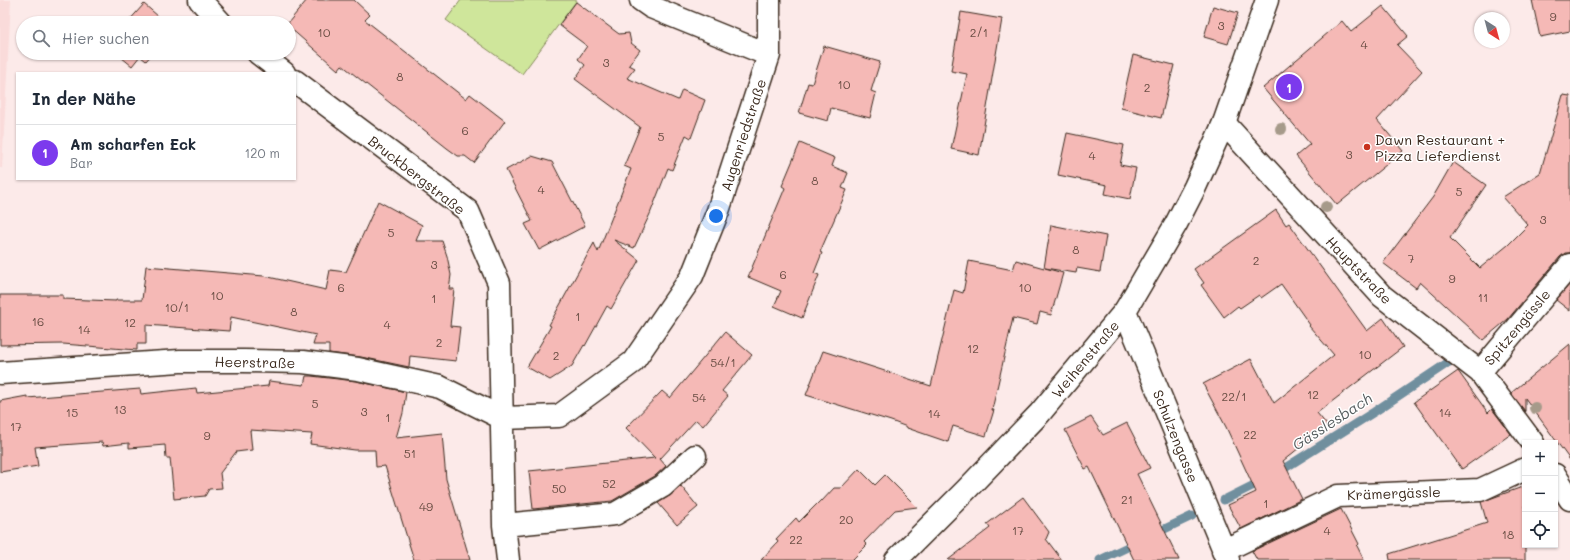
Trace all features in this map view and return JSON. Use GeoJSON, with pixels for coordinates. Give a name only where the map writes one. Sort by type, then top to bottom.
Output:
{"type":"FeatureCollection","features":[{"type":"Feature","properties":{"kind":"street"},"geometry":{"type":"LineString","coordinates":[[200,0],[215,16]]}},
{"type":"Feature","properties":{"kind":"street"},"geometry":{"type":"LineString","coordinates":[[641,0],[652,7],[769,55]]}},
{"type":"Feature","properties":{"kind":"street","name":"Augenriedstraße"},"geometry":{"type":"LineString","coordinates":[[502,418],[559,416],[633,362],[692,276],[718,211],[769,55],[769,0]]}},
{"type":"Feature","properties":{"kind":"street","name":"Weihenstraße"},"geometry":{"type":"LineString","coordinates":[[896,560],[1040,413],[1125,311],[1196,187],[1224,123],[1267,0]]}},
{"type":"Feature","properties":{"kind":"street"},"geometry":{"type":"LineString","coordinates":[[267,60],[283,72]]}},
{"type":"Feature","properties":{"kind":"street","name":"Bruckbergstraße"},"geometry":{"type":"LineString","coordinates":[[296,83],[468,211],[498,283],[504,525],[508,560]]}},
{"type":"Feature","properties":{"kind":"street","name":"Hauptstraße"},"geometry":{"type":"LineString","coordinates":[[1224,123],[1382,296],[1480,372],[1531,440]]}},
{"type":"Feature","properties":{"kind":"street","name":"Spitzengässle"},"geometry":{"type":"LineString","coordinates":[[1480,372],[1570,265]]}},
{"type":"Feature","properties":{"kind":"street","name":"Schulzengasse"},"geometry":{"type":"LineString","coordinates":[[1125,311],[1226,556]]}},
{"type":"Feature","properties":{"kind":"street","name":"Heerstraße"},"geometry":{"type":"LineString","coordinates":[[0,373],[180,361],[303,362],[358,369],[440,387],[502,418]]}},
{"type":"Feature","properties":{"kind":"street"},"geometry":{"type":"LineString","coordinates":[[504,525],[616,514],[663,486],[695,456]]}},
{"type":"Feature","properties":{"kind":"street","name":"Krämergässle"},"geometry":{"type":"LineString","coordinates":[[1226,556],[1338,496],[1480,490],[1522,470]]}},
{"type":"Feature","properties":{"kind":"street"},"geometry":{"type":"LineString","coordinates":[[1556,476],[1570,498]]}},
{"type":"Feature","properties":{"kind":"shaded area"},"geometry":{"type":"Polygon","coordinates":[[[0,0],[11,0],[2,168],[0,168],[0,0]]]}},
{"type":"Feature","properties":{"kind":"green space"},"geometry":{"type":"Polygon","coordinates":[[[461,0],[577,0],[522,74],[446,20],[461,0]]]}},
{"type":"Feature","properties":{"kind":"building"},"geometry":{"type":"Polygon","coordinates":[[[307,0],[354,0],[370,15],[365,20],[466,99],[470,94],[505,121],[474,163],[465,156],[458,156],[342,65],[338,70],[296,33],[296,16],[294,16],[307,0]]]}},
{"type":"Feature","properties":{"kind":"building"},"geometry":{"type":"Polygon","coordinates":[[[1532,0],[1570,0],[1570,31],[1540,37],[1532,0]]]}},
{"type":"Feature","properties":{"kind":"building"},"geometry":{"type":"Polygon","coordinates":[[[576,2],[619,34],[629,33],[631,43],[640,50],[629,65],[635,68],[627,78],[678,100],[682,90],[705,100],[691,138],[686,135],[672,170],[668,168],[650,214],[634,248],[614,240],[639,260],[611,309],[607,306],[572,366],[550,380],[527,367],[551,326],[549,325],[594,243],[598,252],[631,169],[624,166],[640,127],[575,79],[585,65],[578,59],[587,46],[559,25],[576,2]]]}},
{"type":"Feature","properties":{"kind":"building"},"geometry":{"type":"Polygon","coordinates":[[[144,4],[158,16],[133,16],[144,4]]]}},
{"type":"Feature","properties":{"kind":"building"},"geometry":{"type":"Polygon","coordinates":[[[1213,6],[1238,13],[1228,44],[1204,37],[1213,6]]]}},
{"type":"Feature","properties":{"kind":"building"},"geometry":{"type":"Polygon","coordinates":[[[1383,6],[1408,36],[1397,45],[1422,71],[1377,120],[1403,151],[1337,205],[1296,156],[1310,144],[1263,88],[1342,21],[1351,32],[1383,6]]]}},
{"type":"Feature","properties":{"kind":"building"},"geometry":{"type":"Polygon","coordinates":[[[961,12],[1002,19],[979,155],[951,149],[967,74],[951,71],[961,12]]]}},
{"type":"Feature","properties":{"kind":"building"},"geometry":{"type":"Polygon","coordinates":[[[824,46],[880,62],[871,91],[876,93],[870,118],[831,108],[828,121],[799,113],[808,83],[812,84],[824,46]]]}},
{"type":"Feature","properties":{"kind":"building"},"geometry":{"type":"Polygon","coordinates":[[[1133,55],[1174,65],[1161,118],[1121,108],[1133,55]]]}},
{"type":"Feature","properties":{"kind":"building"},"geometry":{"type":"Polygon","coordinates":[[[125,60],[137,60],[132,66],[125,60]]]}},
{"type":"Feature","properties":{"kind":"building"},"geometry":{"type":"Polygon","coordinates":[[[1563,95],[1570,96],[1570,253],[1565,253],[1560,257],[1508,319],[1483,340],[1420,282],[1416,288],[1383,263],[1433,197],[1453,162],[1486,185],[1450,238],[1480,268],[1508,245],[1528,225],[1503,197],[1540,173],[1563,95]]]}},
{"type":"Feature","properties":{"kind":"building"},"geometry":{"type":"Polygon","coordinates":[[[1067,133],[1124,145],[1120,165],[1136,168],[1130,199],[1105,194],[1107,185],[1058,175],[1067,133]]]}},
{"type":"Feature","properties":{"kind":"building"},"geometry":{"type":"Polygon","coordinates":[[[800,143],[835,158],[832,166],[848,173],[842,188],[847,190],[820,252],[822,253],[814,273],[819,275],[802,318],[774,306],[781,291],[748,277],[785,188],[782,186],[800,143]]]}},
{"type":"Feature","properties":{"kind":"building"},"geometry":{"type":"Polygon","coordinates":[[[532,156],[552,162],[585,226],[539,250],[525,224],[532,221],[506,170],[532,156]]]}},
{"type":"Feature","properties":{"kind":"building"},"geometry":{"type":"Polygon","coordinates":[[[378,201],[422,225],[416,241],[442,241],[451,275],[449,289],[454,289],[450,326],[460,327],[456,361],[410,356],[409,367],[361,357],[329,353],[329,345],[313,345],[316,335],[231,317],[229,331],[146,325],[146,344],[137,344],[137,350],[63,344],[0,345],[0,295],[63,295],[63,299],[116,301],[142,300],[146,266],[264,276],[326,290],[330,270],[346,272],[378,201]]]}},
{"type":"Feature","properties":{"kind":"building"},"geometry":{"type":"Polygon","coordinates":[[[1276,210],[1286,225],[1289,223],[1367,331],[1383,318],[1403,347],[1317,413],[1327,425],[1283,461],[1302,499],[1241,529],[1228,505],[1256,492],[1226,427],[1203,384],[1251,359],[1274,403],[1334,355],[1309,326],[1310,325],[1281,284],[1261,298],[1259,295],[1240,308],[1238,306],[1224,317],[1201,285],[1204,283],[1194,269],[1276,210]]]}},
{"type":"Feature","properties":{"kind":"building"},"geometry":{"type":"Polygon","coordinates":[[[1051,225],[1106,236],[1100,272],[1077,268],[1076,273],[1045,268],[1063,273],[1051,315],[1040,312],[1037,324],[1013,318],[992,410],[994,410],[986,436],[953,426],[948,442],[891,421],[806,395],[823,351],[931,386],[954,290],[963,293],[969,261],[1013,270],[1016,260],[1044,268],[1051,225]]]}},
{"type":"Feature","properties":{"kind":"building"},"geometry":{"type":"Polygon","coordinates":[[[1570,284],[1570,311],[1556,300],[1570,284]]]}},
{"type":"Feature","properties":{"kind":"building"},"geometry":{"type":"Polygon","coordinates":[[[725,332],[752,355],[722,391],[728,396],[703,426],[696,420],[660,459],[666,466],[655,476],[612,501],[533,509],[529,471],[655,458],[626,428],[662,391],[670,398],[725,332]]]}},
{"type":"Feature","properties":{"kind":"building"},"geometry":{"type":"Polygon","coordinates":[[[1570,344],[1570,460],[1558,443],[1558,440],[1555,440],[1525,398],[1525,411],[1511,393],[1570,344]]]}},
{"type":"Feature","properties":{"kind":"building"},"geometry":{"type":"Polygon","coordinates":[[[1458,371],[1488,413],[1492,409],[1511,434],[1462,469],[1414,402],[1458,371]]]}},
{"type":"Feature","properties":{"kind":"building"},"geometry":{"type":"Polygon","coordinates":[[[306,376],[356,381],[406,392],[403,413],[396,438],[442,433],[446,479],[470,560],[414,560],[385,466],[376,467],[375,450],[355,450],[310,444],[312,434],[250,430],[252,450],[236,452],[220,473],[222,488],[209,489],[205,496],[174,499],[170,458],[166,458],[165,445],[129,448],[129,443],[103,446],[102,442],[35,447],[38,466],[0,472],[0,401],[27,396],[27,398],[140,389],[141,394],[196,388],[197,393],[268,386],[269,381],[304,385],[306,376]]]}},
{"type":"Feature","properties":{"kind":"building"},"geometry":{"type":"Polygon","coordinates":[[[1091,417],[1103,435],[1127,423],[1150,468],[1137,474],[1179,560],[1134,560],[1089,467],[1085,469],[1065,430],[1091,417]]]}},
{"type":"Feature","properties":{"kind":"building"},"geometry":{"type":"Polygon","coordinates":[[[859,469],[875,485],[885,475],[917,507],[895,510],[864,542],[867,545],[852,560],[761,560],[778,542],[776,539],[796,518],[799,522],[834,488],[841,488],[859,469]]]}},
{"type":"Feature","properties":{"kind":"building"},"geometry":{"type":"Polygon","coordinates":[[[681,486],[698,507],[677,525],[658,503],[671,495],[681,486]]]}},
{"type":"Feature","properties":{"kind":"building"},"geometry":{"type":"Polygon","coordinates":[[[1522,487],[1522,548],[1525,548],[1525,560],[1390,560],[1389,554],[1487,523],[1481,502],[1522,487]]]}},
{"type":"Feature","properties":{"kind":"building"},"geometry":{"type":"Polygon","coordinates":[[[1023,497],[1049,532],[1046,539],[1062,560],[948,560],[990,528],[987,524],[1023,497]]]}},
{"type":"Feature","properties":{"kind":"building"},"geometry":{"type":"Polygon","coordinates":[[[1341,509],[1359,544],[1357,546],[1364,560],[1257,560],[1252,551],[1341,509]]]}},
{"type":"Feature","properties":{"kind":"waterway","name":"Gässlesbach"},"geometry":{"type":"LineString","coordinates":[[1277,473],[1374,412],[1452,360]]}},
{"type":"Feature","properties":{"kind":"waterway","name":"Gässlesbach"},"geometry":{"type":"LineString","coordinates":[[1224,500],[1264,480]]}},
{"type":"Feature","properties":{"kind":"waterway","name":"Gässlesbach"},"geometry":{"type":"LineString","coordinates":[[1154,534],[1192,516]]}},
{"type":"Feature","properties":{"kind":"waterway","name":"Gässlesbach"},"geometry":{"type":"LineString","coordinates":[[1100,560],[1138,542]]}},
{"type":"Feature","properties":{"kind":"place","name":"Am scharfen Eck"},"geometry":{"type":"Point","coordinates":[1289,87]}},
{"type":"Feature","properties":{"kind":"place","name":"Dawn Restaurant + Pizza Lieferdienst"},"geometry":{"type":"Point","coordinates":[1367,147]}}]}
